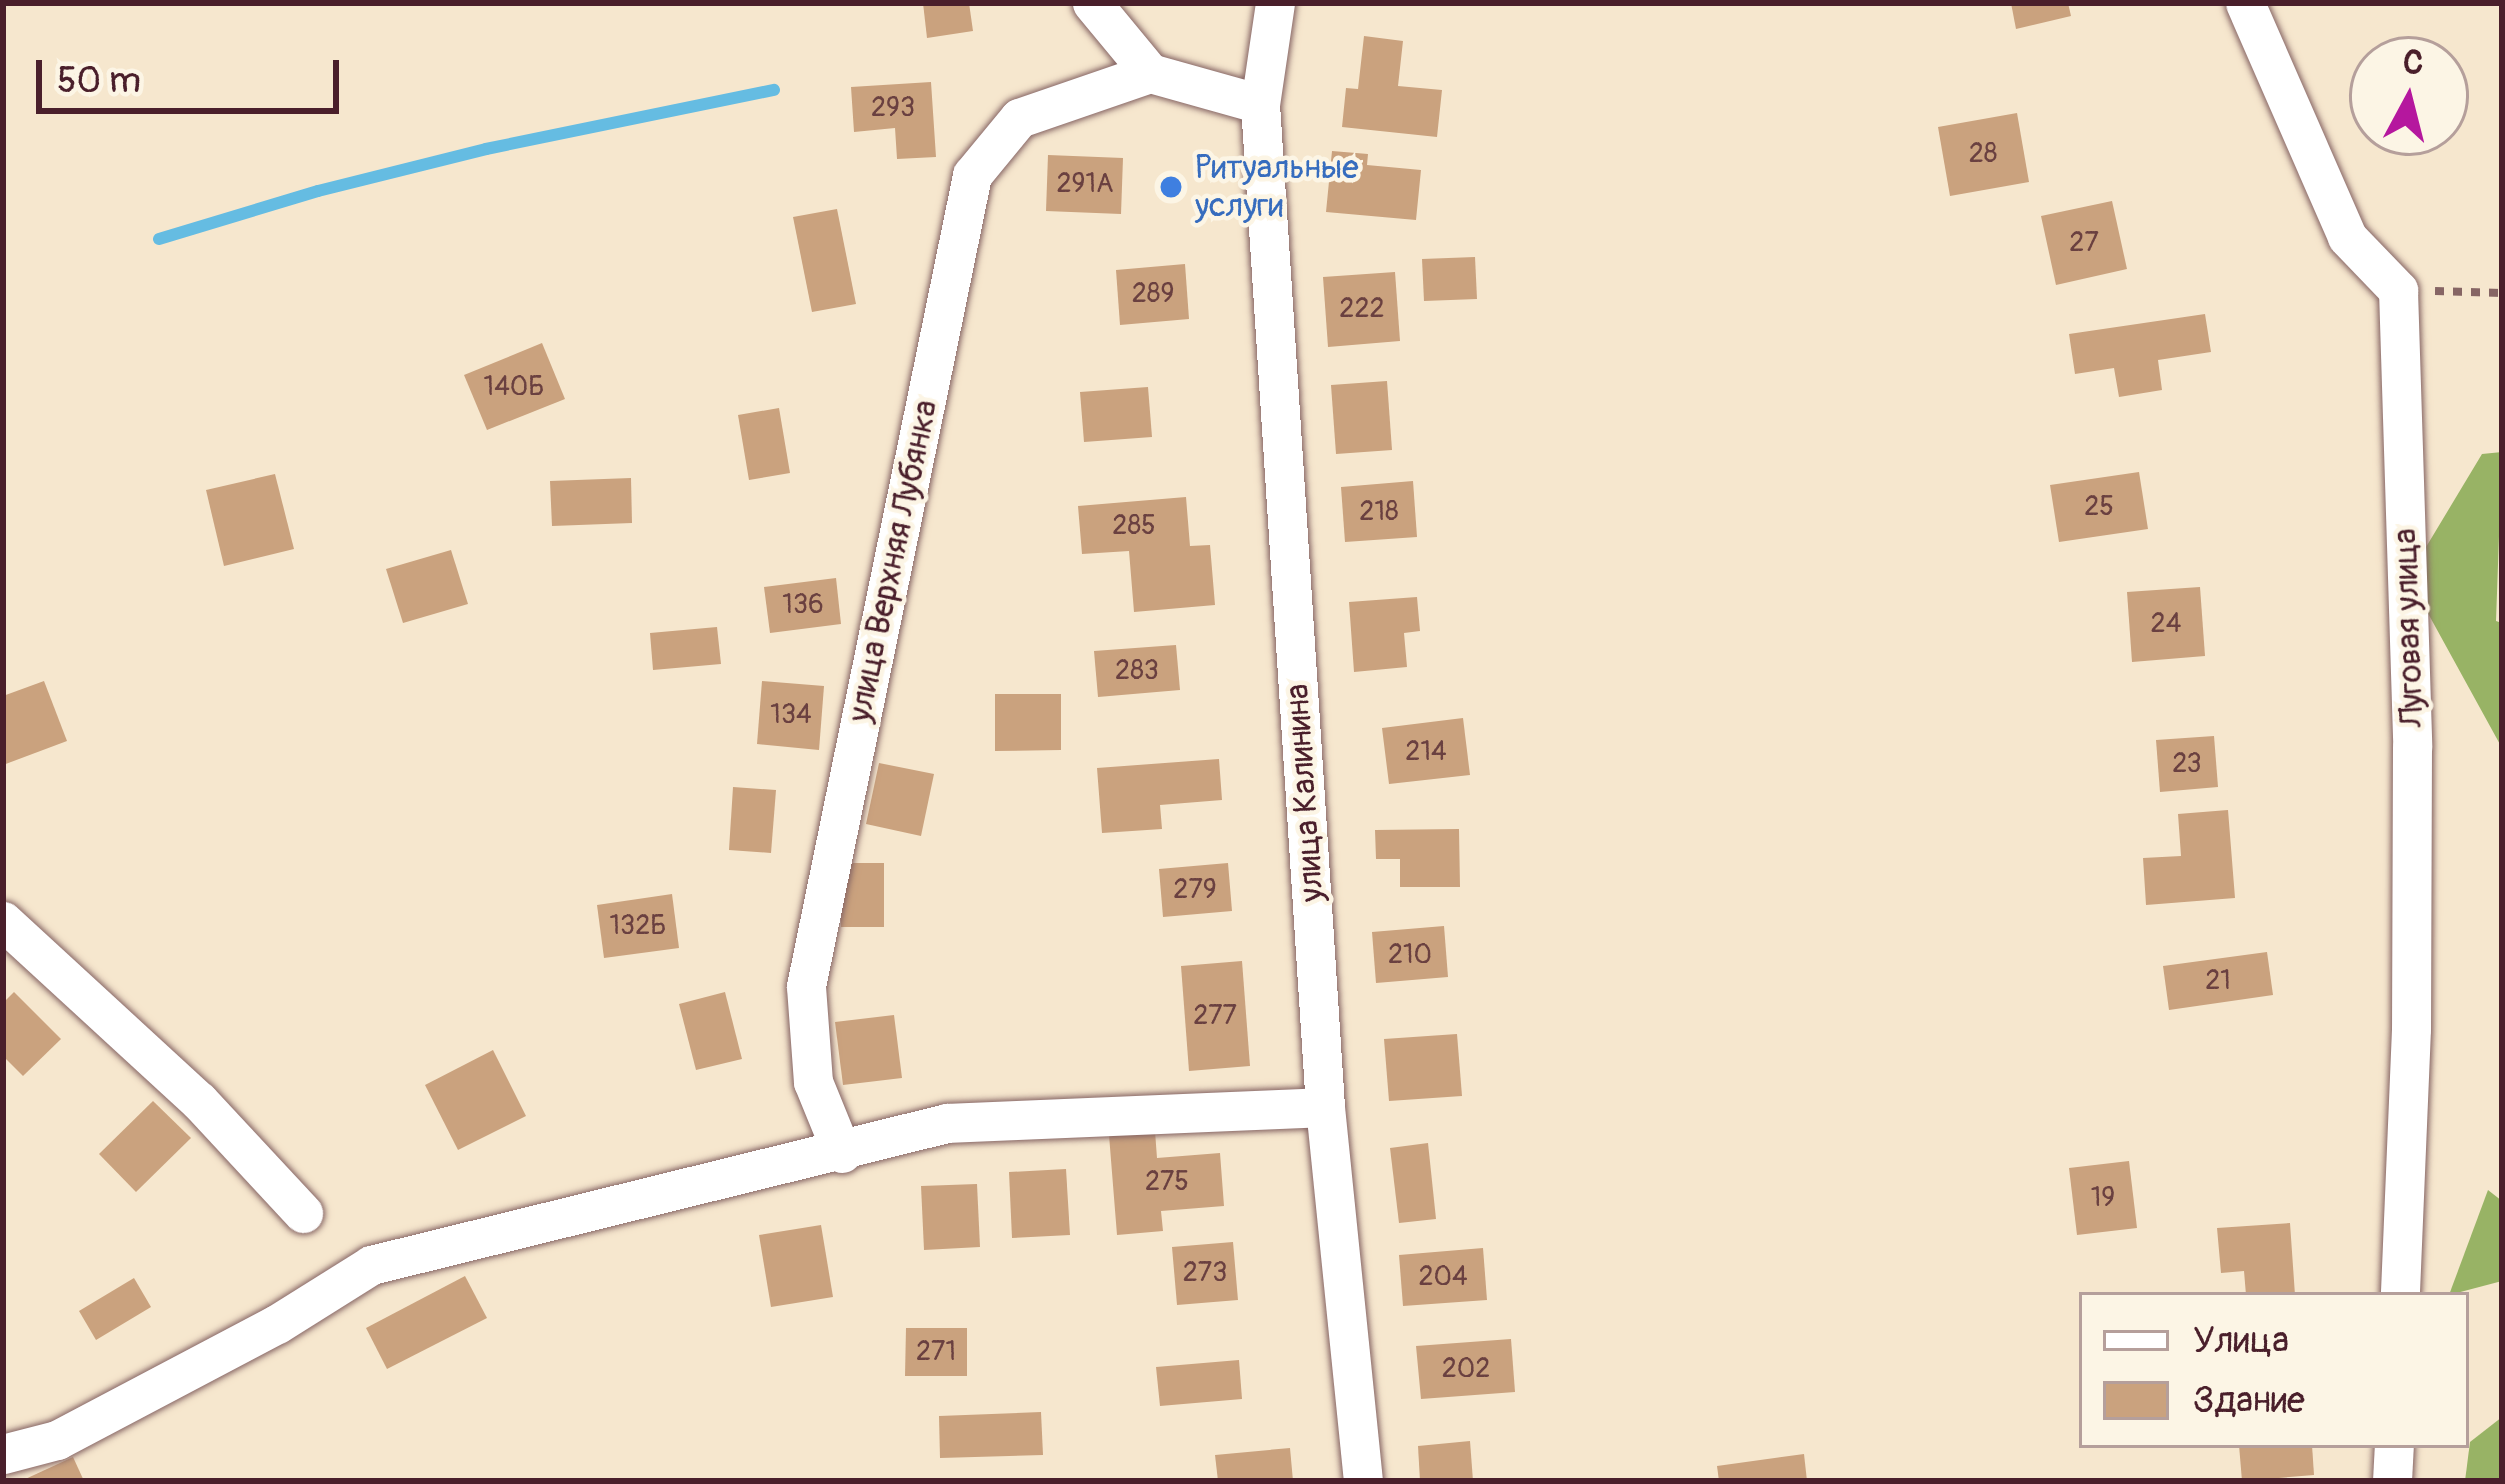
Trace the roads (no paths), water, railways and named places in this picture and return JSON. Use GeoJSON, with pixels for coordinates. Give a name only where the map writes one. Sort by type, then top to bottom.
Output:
{"type":"FeatureCollection","features":[{"type":"Feature","properties":{"kind":"street","name":"улица Калинина"},"geometry":{"type":"LineString","coordinates":[[1274,3],[1260,104],[1325,1107],[1363,1481]]}},
{"type":"Feature","properties":{"kind":"street","name":"Луговая улица"},"geometry":{"type":"LineString","coordinates":[[2245,3],[2347,237],[2398,290],[2413,747],[2410,1029],[2400,1292]]}},
{"type":"Feature","properties":{"kind":"street"},"geometry":{"type":"LineString","coordinates":[[1102,16],[1150,73],[1260,104]]}},
{"type":"Feature","properties":{"kind":"street","name":"улица Верхняя Лубянка"},"geometry":{"type":"LineString","coordinates":[[842,1154],[813,1082],[806,986],[972,176],[1019,118],[1150,73]]}},
{"type":"Feature","properties":{"kind":"street"},"geometry":{"type":"LineString","coordinates":[[3,921],[199,1101],[303,1213]]}},
{"type":"Feature","properties":{"kind":"street"},"geometry":{"type":"LineString","coordinates":[[3,1454],[57,1440],[278,1324],[370,1265],[842,1154],[947,1123],[1325,1107]]}},
{"type":"Feature","properties":{"kind":"street"},"geometry":{"type":"LineString","coordinates":[[2392,1481],[2394,1448]]}},
{"type":"Feature","properties":{"kind":"waterway"},"geometry":{"type":"LineString","coordinates":[[159,239],[318,191],[486,149],[774,90]]}},
{"type":"Feature","properties":{"kind":"place","name":"Ритуальные услуги"},"geometry":{"type":"Point","coordinates":[1171,187]}}]}
